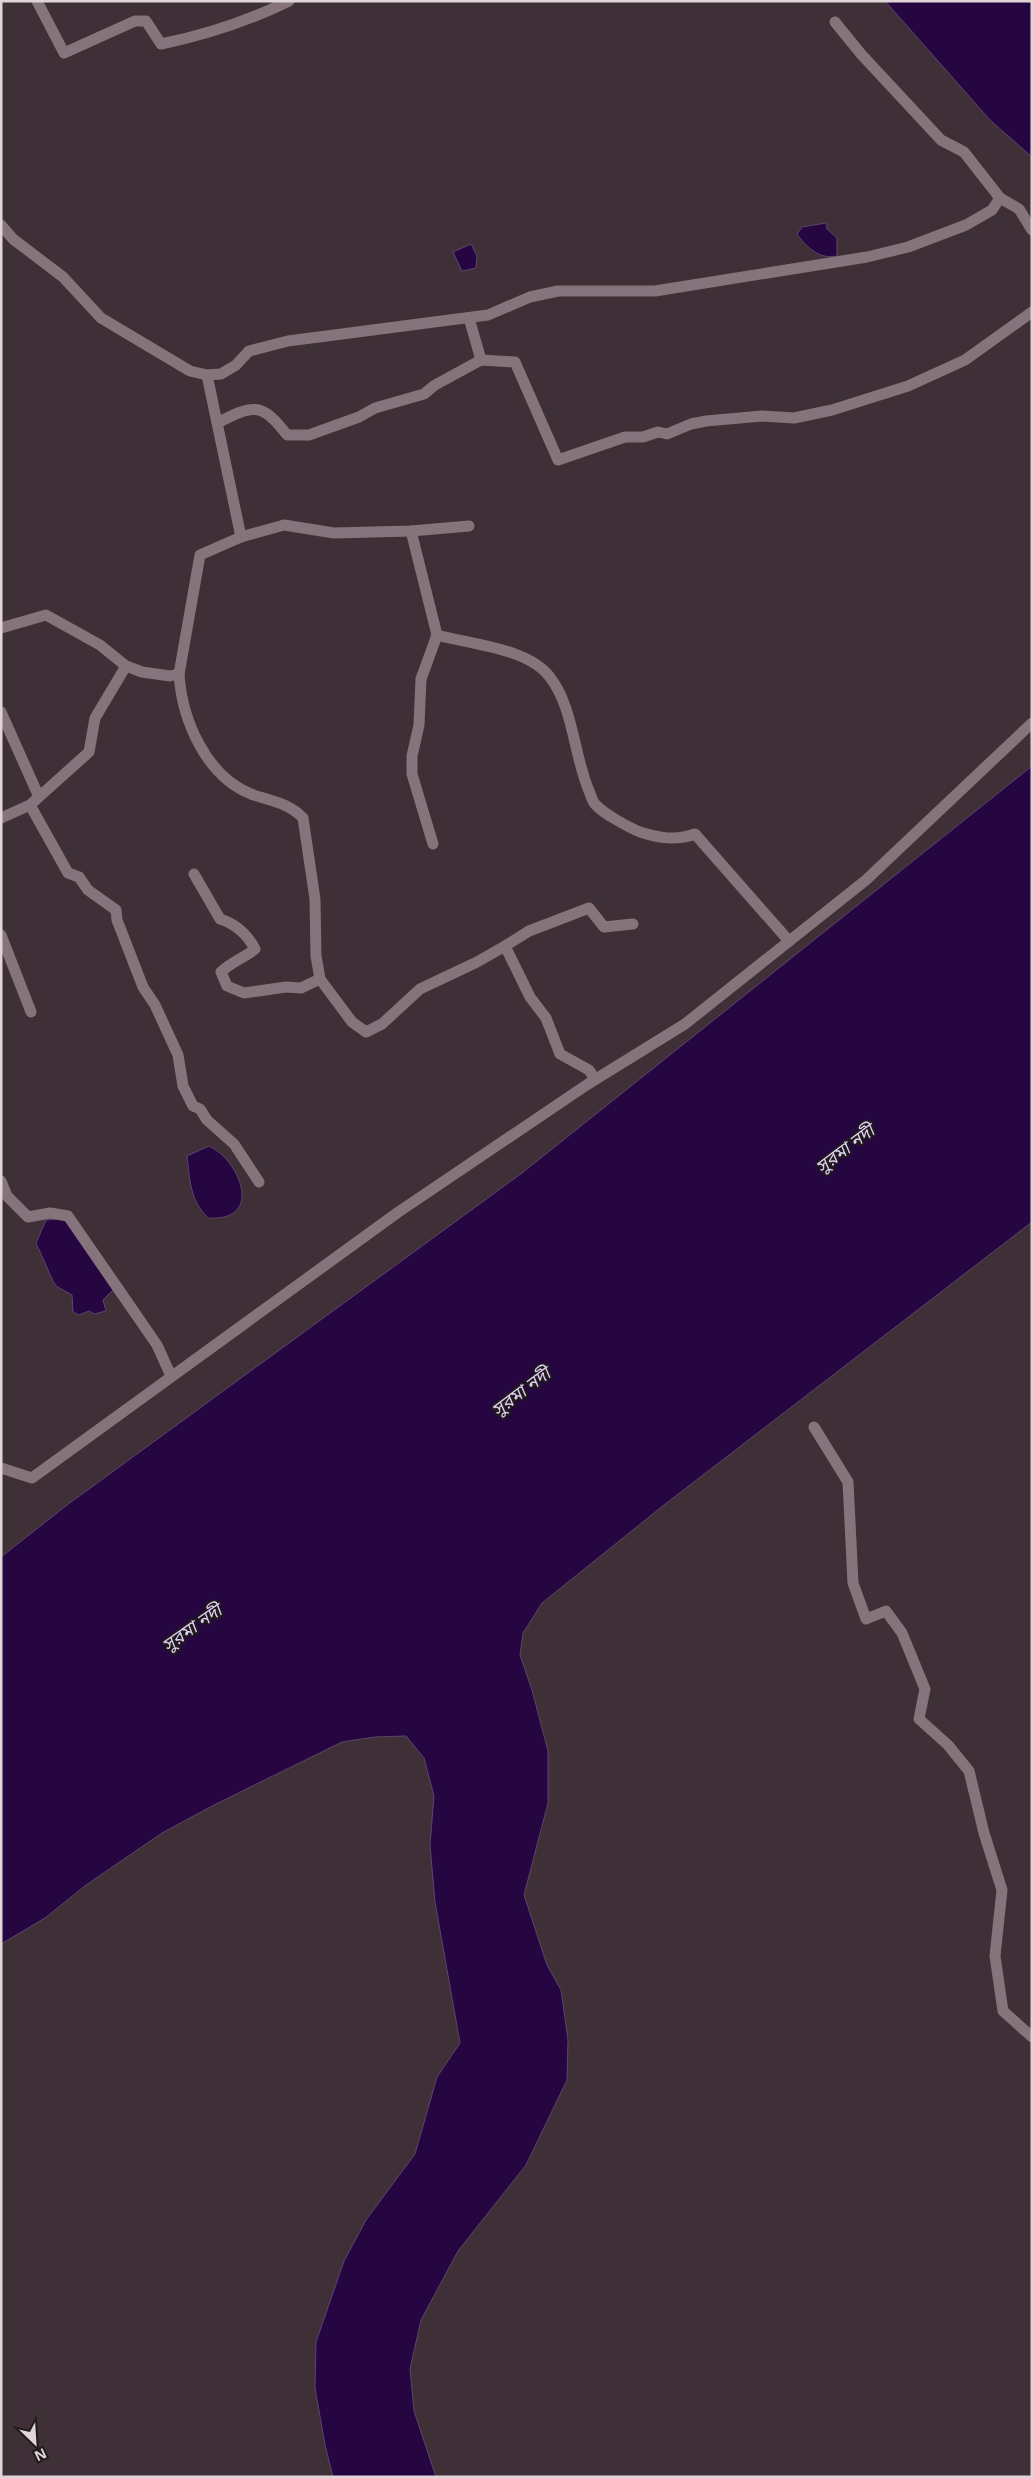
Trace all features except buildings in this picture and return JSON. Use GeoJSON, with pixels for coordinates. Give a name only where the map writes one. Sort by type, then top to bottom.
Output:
{"type":"FeatureCollection","features":[{"type":"Feature","properties":{"kind":"street"},"geometry":{"type":"LineString","coordinates":[[37,1],[64,53],[135,20],[146,21],[161,44],[196,37],[234,25],[289,1]]}},
{"type":"Feature","properties":{"kind":"street"},"geometry":{"type":"LineString","coordinates":[[835,22],[861,54],[941,140],[964,152],[1000,198],[1019,209],[1032,230]]}},
{"type":"Feature","properties":{"kind":"street"},"geometry":{"type":"LineString","coordinates":[[1,225],[13,239],[63,277],[101,318],[190,371],[207,375],[220,374],[236,364],[249,351],[288,341],[488,316],[530,297],[558,291],[655,292],[866,258],[908,247],[966,225],[992,210],[1000,198]]}},
{"type":"Feature","properties":{"kind":"street"},"geometry":{"type":"LineString","coordinates":[[217,423],[247,408],[268,413],[287,435],[309,435],[376,408],[424,394],[436,385],[481,360],[515,362],[558,460],[625,437],[643,437],[658,432],[667,434],[706,420],[762,416],[794,418],[832,410],[908,386],[965,360],[1032,312]]}},
{"type":"Feature","properties":{"kind":"street"},"geometry":{"type":"LineString","coordinates":[[468,318],[481,360]]}},
{"type":"Feature","properties":{"kind":"street"},"geometry":{"type":"LineString","coordinates":[[207,375],[241,537]]}},
{"type":"Feature","properties":{"kind":"street"},"geometry":{"type":"LineString","coordinates":[[469,526],[411,531],[334,533],[284,525],[241,537],[200,555],[179,674],[180,690],[198,744],[224,776],[250,794],[282,803],[303,818],[315,899],[316,956],[320,978],[352,1022],[366,1032],[382,1024],[420,989],[478,962],[529,931],[589,908],[604,927],[633,924]]}},
{"type":"Feature","properties":{"kind":"street"},"geometry":{"type":"LineString","coordinates":[[411,531],[437,635],[421,679],[419,725],[412,756],[412,774],[433,844]]}},
{"type":"Feature","properties":{"kind":"street"},"geometry":{"type":"LineString","coordinates":[[1,628],[46,615],[100,645],[126,666],[142,672],[170,676],[179,674]]}},
{"type":"Feature","properties":{"kind":"street"},"geometry":{"type":"LineString","coordinates":[[437,635],[506,650],[533,663],[549,676],[565,708],[584,780],[595,805],[632,829],[659,838],[684,838],[695,834],[789,941]]}},
{"type":"Feature","properties":{"kind":"street"},"geometry":{"type":"LineString","coordinates":[[1,818],[30,805],[89,752],[95,718],[126,666]]}},
{"type":"Feature","properties":{"kind":"street"},"geometry":{"type":"LineString","coordinates":[[1,712],[39,797]]}},
{"type":"Feature","properties":{"kind":"street"},"geometry":{"type":"LineString","coordinates":[[1,1468],[32,1478],[397,1213],[595,1080],[685,1024],[866,880],[1032,723]]}},
{"type":"Feature","properties":{"kind":"street"},"geometry":{"type":"LineString","coordinates":[[30,805],[68,873],[79,877],[88,890],[116,910],[117,920],[143,987],[155,1005],[178,1055],[182,1086],[193,1106],[200,1110],[207,1120],[234,1144],[259,1182]]}},
{"type":"Feature","properties":{"kind":"street"},"geometry":{"type":"LineString","coordinates":[[194,874],[220,919],[232,923],[250,939],[255,949],[246,956],[229,964],[222,972],[227,986],[244,993],[286,987],[301,988],[320,978]]}},
{"type":"Feature","properties":{"kind":"street"},"geometry":{"type":"LineString","coordinates":[[1,935],[5,952],[31,1012]]}},
{"type":"Feature","properties":{"kind":"street"},"geometry":{"type":"LineString","coordinates":[[505,946],[530,997],[546,1018],[560,1054],[589,1070],[595,1080]]}},
{"type":"Feature","properties":{"kind":"street"},"geometry":{"type":"LineString","coordinates":[[1,1182],[7,1196],[28,1217],[50,1213],[68,1216],[157,1345],[171,1376]]}},
{"type":"Feature","properties":{"kind":"street"},"geometry":{"type":"LineString","coordinates":[[814,1427],[848,1482],[853,1583],[866,1619],[886,1611],[902,1633],[925,1688],[919,1719],[948,1745],[969,1771],[984,1833],[1002,1890],[994,1956],[1002,2012],[1032,2037]]}},
{"type":"Feature","properties":{"kind":"water"},"geometry":{"type":"Polygon","coordinates":[[[885,1],[1032,1],[1032,157],[990,120],[885,1]]]}},
{"type":"Feature","properties":{"kind":"water"},"geometry":{"type":"Polygon","coordinates":[[[826,223],[827,229],[837,238],[837,256],[831,257],[819,254],[797,234],[802,227],[826,223]]]}},
{"type":"Feature","properties":{"kind":"water"},"geometry":{"type":"Polygon","coordinates":[[[471,244],[477,256],[476,268],[462,271],[453,252],[471,244]]]}},
{"type":"Feature","properties":{"kind":"water","name":"সুরমা নদী"},"geometry":{"type":"Polygon","coordinates":[[[1032,766],[1032,1222],[664,1505],[542,1603],[523,1633],[520,1655],[532,1690],[548,1751],[548,1803],[524,1895],[547,1965],[561,1990],[568,2040],[567,2080],[526,2165],[458,2251],[421,2320],[410,2369],[414,2411],[436,2477],[333,2477],[315,2388],[316,2342],[344,2261],[366,2220],[415,2154],[437,2077],[460,2043],[435,1902],[430,1845],[434,1796],[424,1758],[406,1736],[375,1737],[342,1742],[216,1804],[162,1833],[86,1885],[45,1918],[1,1944],[1,1557],[67,1505],[522,1173],[1032,766]]]}},
{"type":"Feature","properties":{"kind":"water"},"geometry":{"type":"Polygon","coordinates":[[[209,1146],[230,1164],[238,1176],[242,1189],[241,1201],[236,1211],[225,1217],[208,1218],[194,1197],[192,1190],[187,1156],[209,1146]]]}},
{"type":"Feature","properties":{"kind":"water"},"geometry":{"type":"Polygon","coordinates":[[[46,1220],[69,1220],[113,1290],[103,1300],[106,1311],[94,1314],[89,1311],[79,1315],[73,1312],[72,1295],[56,1286],[53,1281],[36,1243],[46,1220]]]}}]}
